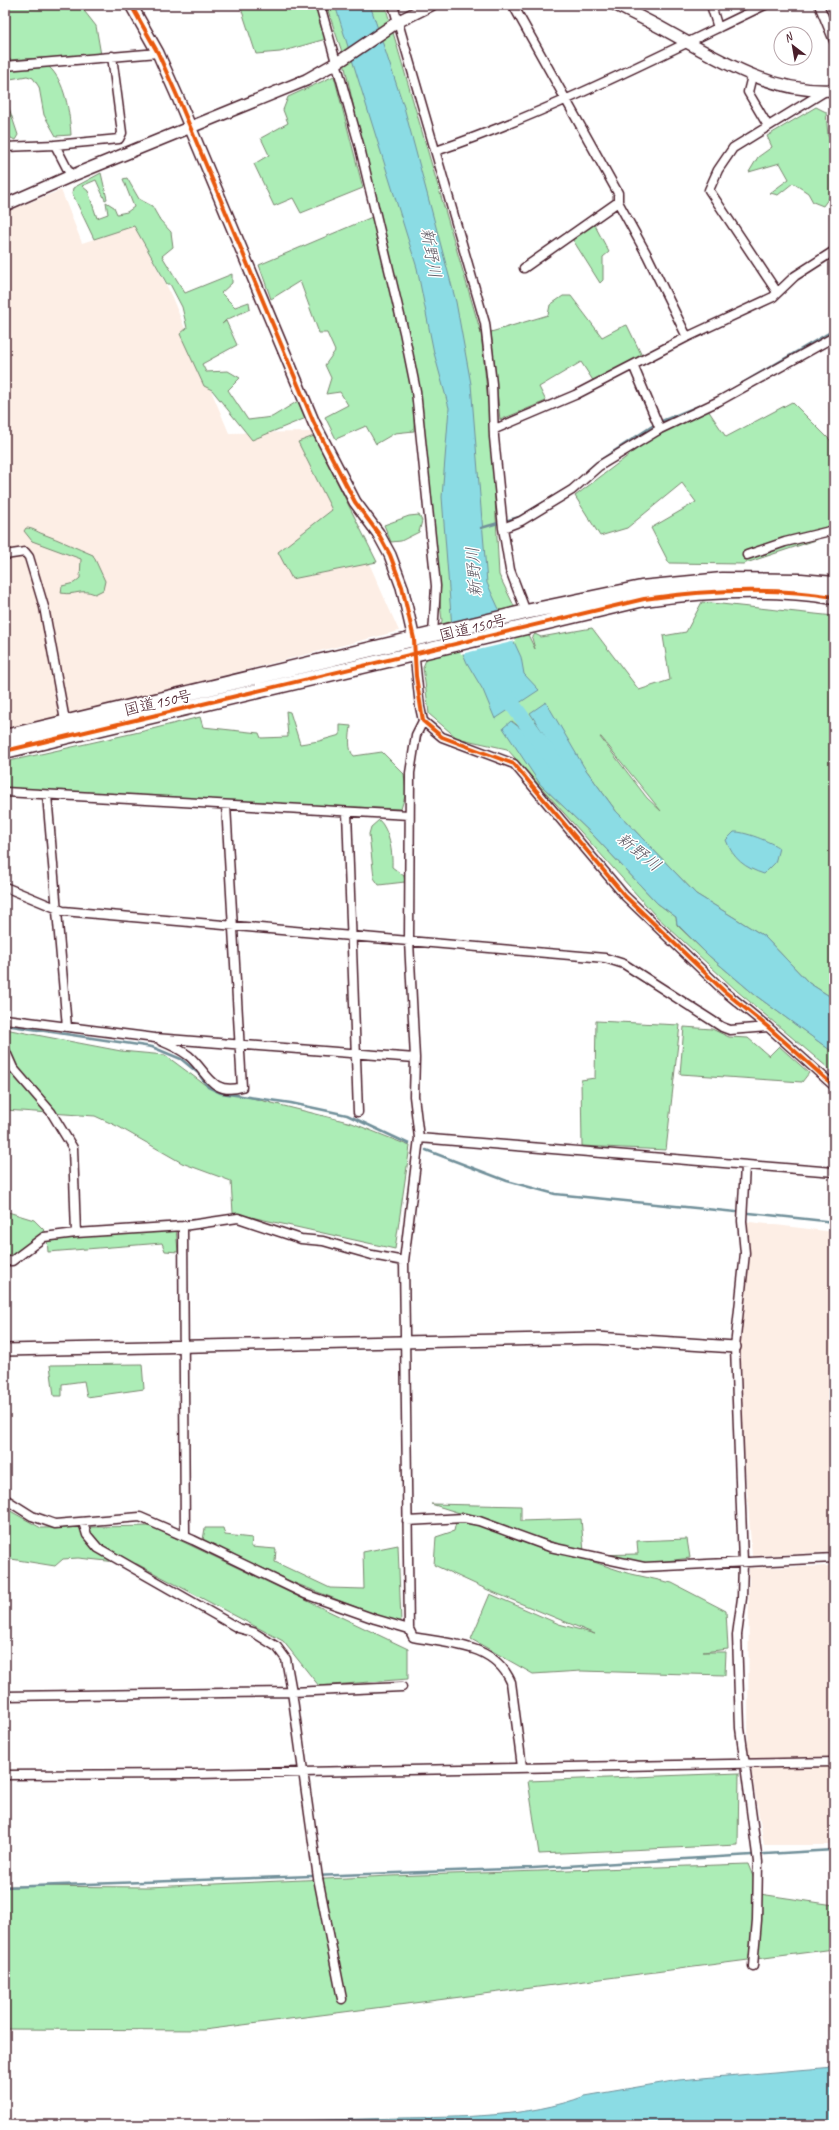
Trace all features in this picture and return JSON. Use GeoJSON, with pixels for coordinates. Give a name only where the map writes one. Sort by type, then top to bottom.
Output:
{"type":"FeatureCollection","features":[{"type":"Feature","properties":{"kind":"highway","name":"国道150号"},"geometry":{"type":"LineString","coordinates":[[5,736],[523,613],[641,588],[672,584],[757,580],[834,584]]}},
{"type":"Feature","properties":{"kind":"highway","name":"国道150号"},"geometry":{"type":"LineString","coordinates":[[5,751],[414,655],[613,605],[673,595],[746,591],[815,594],[834,597]]}},
{"type":"Feature","properties":{"kind":"street"},"geometry":{"type":"LineString","coordinates":[[132,5],[158,53],[314,424],[355,502],[378,533],[390,555],[402,587],[414,639],[414,655],[420,707],[424,721],[442,737],[514,764],[625,896],[724,991],[768,1027],[834,1086]]}},
{"type":"Feature","properties":{"kind":"street"},"geometry":{"type":"LineString","coordinates":[[320,5],[339,62],[404,332],[416,391],[436,586],[438,634]]}},
{"type":"Feature","properties":{"kind":"street"},"geometry":{"type":"LineString","coordinates":[[393,5],[396,23],[436,151],[484,323],[489,349],[503,528],[510,570],[523,613]]}},
{"type":"Feature","properties":{"kind":"street"},"geometry":{"type":"LineString","coordinates":[[5,205],[71,176],[306,80],[339,62],[396,23],[431,5]]}},
{"type":"Feature","properties":{"kind":"street"},"geometry":{"type":"LineString","coordinates":[[513,5],[618,194],[618,202],[647,255],[687,337]]}},
{"type":"Feature","properties":{"kind":"street"},"geometry":{"type":"LineString","coordinates":[[616,5],[752,76],[802,88],[831,90]]}},
{"type":"Feature","properties":{"kind":"street"},"geometry":{"type":"LineString","coordinates":[[711,5],[718,28]]}},
{"type":"Feature","properties":{"kind":"street"},"geometry":{"type":"LineString","coordinates":[[436,151],[480,136],[566,101],[765,5]]}},
{"type":"Feature","properties":{"kind":"street"},"geometry":{"type":"LineString","coordinates":[[819,5],[834,41]]}},
{"type":"Feature","properties":{"kind":"street"},"geometry":{"type":"LineString","coordinates":[[5,66],[158,53]]}},
{"type":"Feature","properties":{"kind":"street"},"geometry":{"type":"LineString","coordinates":[[5,147],[55,145],[119,139],[122,132],[112,56]]}},
{"type":"Feature","properties":{"kind":"street"},"geometry":{"type":"LineString","coordinates":[[752,76],[748,92],[768,126]]}},
{"type":"Feature","properties":{"kind":"street"},"geometry":{"type":"LineString","coordinates":[[777,292],[710,190],[718,170],[734,148],[768,126],[831,90]]}},
{"type":"Feature","properties":{"kind":"street"},"geometry":{"type":"LineString","coordinates":[[55,145],[71,176]]}},
{"type":"Feature","properties":{"kind":"street"},"geometry":{"type":"LineString","coordinates":[[524,268],[618,202]]}},
{"type":"Feature","properties":{"kind":"street"},"geometry":{"type":"LineString","coordinates":[[495,430],[576,395],[687,337],[773,297],[795,276],[834,252]]}},
{"type":"Feature","properties":{"kind":"street"},"geometry":{"type":"LineString","coordinates":[[503,528],[521,521],[572,490],[599,466],[660,429],[719,401],[834,337]]}},
{"type":"Feature","properties":{"kind":"street"},"geometry":{"type":"LineString","coordinates":[[633,365],[660,429]]}},
{"type":"Feature","properties":{"kind":"street"},"geometry":{"type":"LineString","coordinates":[[748,555],[785,542],[834,530]]}},
{"type":"Feature","properties":{"kind":"street"},"geometry":{"type":"LineString","coordinates":[[5,555],[24,552],[29,558],[44,607],[68,736]]}},
{"type":"Feature","properties":{"kind":"street"},"geometry":{"type":"LineString","coordinates":[[424,721],[416,735],[412,755],[409,815],[409,941],[415,1058],[414,1096],[419,1138],[404,1261],[409,1629],[412,1637],[475,1648],[493,1658],[506,1670],[511,1682],[522,1768]]}},
{"type":"Feature","properties":{"kind":"street"},"geometry":{"type":"LineString","coordinates":[[5,792],[409,815]]}},
{"type":"Feature","properties":{"kind":"street"},"geometry":{"type":"LineString","coordinates":[[47,795],[55,908],[67,1027]]}},
{"type":"Feature","properties":{"kind":"street"},"geometry":{"type":"LineString","coordinates":[[155,1038],[172,1045],[190,1057],[212,1084],[234,1089],[242,1087],[226,805]]}},
{"type":"Feature","properties":{"kind":"street"},"geometry":{"type":"LineString","coordinates":[[347,812],[358,1112]]}},
{"type":"Feature","properties":{"kind":"street"},"geometry":{"type":"LineString","coordinates":[[5,887],[63,911],[605,958],[629,967],[722,1027],[730,1030],[768,1027]]}},
{"type":"Feature","properties":{"kind":"street"},"geometry":{"type":"LineString","coordinates":[[5,1015],[5,1022]]}},
{"type":"Feature","properties":{"kind":"street"},"geometry":{"type":"LineString","coordinates":[[5,1019],[155,1038],[415,1058]]}},
{"type":"Feature","properties":{"kind":"street"},"geometry":{"type":"LineString","coordinates":[[5,1050],[13,1068],[51,1112],[73,1148],[76,1233]]}},
{"type":"Feature","properties":{"kind":"street"},"geometry":{"type":"LineString","coordinates":[[419,1138],[745,1166],[834,1172]]}},
{"type":"Feature","properties":{"kind":"street"},"geometry":{"type":"LineString","coordinates":[[745,1166],[742,1221],[745,1253],[735,1347],[743,1562],[742,1598],[737,1635],[740,1728],[758,1862],[757,1920],[753,1966]]}},
{"type":"Feature","properties":{"kind":"street"},"geometry":{"type":"LineString","coordinates":[[5,1261],[12,1261],[44,1237],[76,1233],[183,1226],[238,1218],[301,1239],[323,1241],[372,1255],[404,1261]]}},
{"type":"Feature","properties":{"kind":"street"},"geometry":{"type":"LineString","coordinates":[[183,1226],[185,1536]]}},
{"type":"Feature","properties":{"kind":"street"},"geometry":{"type":"LineString","coordinates":[[5,1350],[596,1338],[735,1347]]}},
{"type":"Feature","properties":{"kind":"street"},"geometry":{"type":"LineString","coordinates":[[5,1499],[32,1516],[55,1524],[140,1517],[185,1536],[305,1594],[409,1629]]}},
{"type":"Feature","properties":{"kind":"street"},"geometry":{"type":"LineString","coordinates":[[407,1521],[464,1518],[479,1521],[556,1549],[644,1567],[834,1558]]}},
{"type":"Feature","properties":{"kind":"street"},"geometry":{"type":"LineString","coordinates":[[83,1522],[87,1535],[98,1548],[238,1628],[253,1632],[277,1647],[286,1659],[304,1772],[318,1868],[318,1878],[342,1999]]}},
{"type":"Feature","properties":{"kind":"street"},"geometry":{"type":"LineString","coordinates":[[5,1696],[292,1692],[402,1687]]}},
{"type":"Feature","properties":{"kind":"street"},"geometry":{"type":"LineString","coordinates":[[5,1775],[304,1772],[834,1762]]}},
{"type":"Feature","properties":{"kind":"shaded area"},"geometry":{"type":"Polygon","coordinates":[[[61,190],[82,243],[134,226],[168,288],[229,433],[311,432],[399,631],[5,731],[5,212],[61,190]]]}},
{"type":"Feature","properties":{"kind":"shaded area"},"geometry":{"type":"Polygon","coordinates":[[[742,1221],[834,1232],[834,1552],[752,1556],[735,1333],[744,1263],[742,1221]]]}},
{"type":"Feature","properties":{"kind":"shaded area"},"geometry":{"type":"Polygon","coordinates":[[[834,1566],[834,1845],[764,1845],[748,1752],[749,1568],[834,1566]]]}},
{"type":"Feature","properties":{"kind":"green space"},"geometry":{"type":"Polygon","coordinates":[[[5,5],[82,5],[85,12],[96,26],[101,55],[5,60],[5,5]]]}},
{"type":"Feature","properties":{"kind":"green space"},"geometry":{"type":"Polygon","coordinates":[[[240,5],[316,5],[326,39],[280,52],[256,54],[240,5]]]}},
{"type":"Feature","properties":{"kind":"green space"},"geometry":{"type":"Polygon","coordinates":[[[326,5],[385,5],[481,333],[492,440],[499,575],[535,649],[532,638],[535,634],[541,637],[592,628],[639,690],[670,680],[663,636],[686,632],[702,602],[834,616],[834,999],[809,983],[764,936],[696,894],[616,811],[584,767],[560,760],[512,721],[540,784],[593,835],[657,903],[676,917],[677,925],[708,955],[755,995],[833,1052],[834,1073],[737,991],[654,914],[507,749],[457,738],[429,714],[423,667],[442,621],[435,557],[414,409],[414,431],[395,433],[376,444],[366,426],[336,439],[325,417],[348,405],[340,392],[326,394],[331,378],[325,365],[335,351],[327,333],[319,333],[300,281],[271,299],[259,265],[372,217],[406,347],[341,49],[326,5]],[[601,737],[647,798],[661,811],[601,737]]]}},
{"type":"Feature","properties":{"kind":"green space"},"geometry":{"type":"Polygon","coordinates":[[[48,66],[59,80],[66,98],[71,135],[56,136],[44,115],[39,87],[33,78],[27,76],[5,80],[5,68],[48,66]]]}},
{"type":"Feature","properties":{"kind":"green space"},"geometry":{"type":"Polygon","coordinates":[[[334,76],[363,188],[301,213],[293,198],[274,206],[254,164],[269,155],[261,138],[288,123],[283,110],[288,97],[334,76]]]}},
{"type":"Feature","properties":{"kind":"green space"},"geometry":{"type":"Polygon","coordinates":[[[5,96],[18,135],[15,140],[9,137],[5,127],[5,96]]]}},
{"type":"Feature","properties":{"kind":"green space"},"geometry":{"type":"Polygon","coordinates":[[[816,107],[826,112],[828,136],[834,144],[834,191],[823,206],[813,202],[808,193],[793,183],[778,195],[770,193],[789,179],[780,163],[749,172],[758,157],[772,147],[767,136],[816,107]]]}},
{"type":"Feature","properties":{"kind":"green space"},"geometry":{"type":"Polygon","coordinates":[[[101,173],[107,199],[105,200],[96,180],[82,186],[88,191],[97,218],[108,214],[106,202],[114,207],[117,214],[127,212],[134,207],[123,179],[127,178],[139,199],[152,206],[160,220],[171,232],[173,247],[162,256],[185,293],[232,274],[232,283],[221,293],[235,307],[249,302],[250,309],[226,320],[222,324],[226,321],[237,345],[202,364],[206,372],[228,371],[240,378],[228,390],[248,420],[272,417],[298,401],[306,418],[252,440],[212,390],[204,386],[180,334],[187,328],[182,307],[170,284],[167,284],[134,226],[94,239],[72,193],[73,188],[101,173]]]}},
{"type":"Feature","properties":{"kind":"green space"},"geometry":{"type":"Polygon","coordinates":[[[593,222],[609,252],[603,257],[603,280],[600,283],[571,237],[593,222]]]}},
{"type":"Feature","properties":{"kind":"green space"},"geometry":{"type":"Polygon","coordinates":[[[563,296],[571,296],[602,337],[627,325],[643,358],[594,382],[581,362],[539,387],[546,401],[500,420],[491,332],[548,315],[550,305],[563,296]]]}},
{"type":"Feature","properties":{"kind":"green space"},"geometry":{"type":"Polygon","coordinates":[[[792,402],[834,444],[834,529],[816,540],[743,564],[669,563],[651,528],[696,502],[682,483],[627,528],[600,536],[575,496],[654,436],[708,410],[726,437],[792,402]]]}},
{"type":"Feature","properties":{"kind":"green space"},"geometry":{"type":"Polygon","coordinates":[[[314,436],[377,562],[292,579],[278,552],[332,510],[298,442],[314,436]]]}},
{"type":"Feature","properties":{"kind":"green space"},"geometry":{"type":"Polygon","coordinates":[[[419,515],[422,521],[419,532],[401,541],[391,542],[384,525],[409,516],[419,515]]]}},
{"type":"Feature","properties":{"kind":"green space"},"geometry":{"type":"Polygon","coordinates":[[[26,528],[33,529],[93,555],[105,581],[103,590],[95,594],[90,592],[71,594],[61,593],[62,586],[74,583],[80,578],[81,559],[32,541],[24,531],[26,528]]]}},
{"type":"Feature","properties":{"kind":"green space"},"geometry":{"type":"Polygon","coordinates":[[[286,711],[290,712],[300,744],[319,741],[340,735],[340,725],[351,726],[350,750],[354,756],[382,752],[404,774],[406,793],[401,809],[5,792],[5,762],[200,717],[203,727],[259,733],[261,738],[288,737],[286,711]]]}},
{"type":"Feature","properties":{"kind":"green space"},"geometry":{"type":"Polygon","coordinates":[[[379,820],[388,835],[390,842],[392,867],[404,876],[405,882],[379,885],[374,878],[369,834],[371,827],[379,820]]]}},
{"type":"Feature","properties":{"kind":"green space"},"geometry":{"type":"Polygon","coordinates":[[[596,1021],[680,1025],[666,1150],[582,1146],[581,1080],[595,1078],[596,1021]]]}},
{"type":"Feature","properties":{"kind":"green space"},"geometry":{"type":"Polygon","coordinates":[[[684,1027],[712,1029],[729,1037],[748,1038],[769,1056],[779,1046],[809,1073],[802,1082],[680,1074],[684,1027]]]}},
{"type":"Feature","properties":{"kind":"green space"},"geometry":{"type":"Polygon","coordinates":[[[5,1029],[121,1051],[165,1055],[208,1087],[352,1123],[410,1146],[395,1249],[233,1213],[231,1181],[182,1163],[119,1127],[95,1116],[5,1110],[5,1029]]]}},
{"type":"Feature","properties":{"kind":"green space"},"geometry":{"type":"Polygon","coordinates":[[[5,1211],[34,1220],[48,1234],[5,1261],[5,1211]]]}},
{"type":"Feature","properties":{"kind":"green space"},"geometry":{"type":"Polygon","coordinates":[[[176,1228],[178,1252],[165,1251],[162,1243],[48,1252],[47,1238],[176,1228]]]}},
{"type":"Feature","properties":{"kind":"green space"},"geometry":{"type":"Polygon","coordinates":[[[142,1364],[144,1389],[87,1397],[84,1381],[62,1384],[62,1396],[54,1396],[50,1365],[142,1364]]]}},
{"type":"Feature","properties":{"kind":"green space"},"geometry":{"type":"Polygon","coordinates":[[[431,1504],[521,1506],[521,1521],[581,1519],[584,1552],[431,1504]]]}},
{"type":"Feature","properties":{"kind":"green space"},"geometry":{"type":"Polygon","coordinates":[[[5,1508],[41,1528],[150,1526],[408,1649],[408,1679],[319,1686],[283,1641],[137,1564],[78,1558],[63,1559],[55,1566],[5,1558],[5,1508]]]}},
{"type":"Feature","properties":{"kind":"green space"},"geometry":{"type":"Polygon","coordinates":[[[456,1522],[476,1523],[627,1573],[672,1583],[726,1611],[728,1649],[703,1652],[726,1652],[725,1675],[581,1671],[533,1674],[471,1639],[490,1594],[559,1624],[595,1634],[488,1590],[434,1565],[436,1537],[454,1531],[456,1522]]]}},
{"type":"Feature","properties":{"kind":"green space"},"geometry":{"type":"Polygon","coordinates":[[[205,1528],[223,1528],[225,1535],[252,1538],[251,1547],[276,1549],[275,1562],[330,1588],[364,1589],[363,1552],[398,1545],[401,1622],[397,1623],[292,1582],[203,1540],[205,1528]]]}},
{"type":"Feature","properties":{"kind":"green space"},"geometry":{"type":"Polygon","coordinates":[[[687,1539],[690,1558],[650,1563],[590,1555],[638,1554],[637,1541],[687,1539]]]}},
{"type":"Feature","properties":{"kind":"green space"},"geometry":{"type":"Polygon","coordinates":[[[739,1773],[738,1845],[539,1854],[528,1781],[739,1773]]]}},
{"type":"Feature","properties":{"kind":"green space"},"geometry":{"type":"Polygon","coordinates":[[[748,1864],[760,1894],[834,1905],[834,1949],[204,2030],[5,2029],[5,1886],[149,1887],[391,1876],[748,1864]]]}},
{"type":"Feature","properties":{"kind":"water"},"geometry":{"type":"Polygon","coordinates":[[[335,5],[370,5],[404,107],[456,302],[471,384],[487,583],[521,657],[524,674],[539,690],[495,719],[483,690],[467,663],[452,628],[442,497],[449,408],[434,353],[417,268],[335,5]]]}},
{"type":"Feature","properties":{"kind":"water"},"geometry":{"type":"Polygon","coordinates":[[[546,702],[584,767],[616,811],[696,894],[764,936],[809,983],[834,999],[834,1053],[755,995],[708,955],[677,924],[676,917],[657,903],[593,835],[540,784],[503,728],[511,721],[559,758],[530,713],[546,702]]]}},
{"type":"Feature","properties":{"kind":"water"},"geometry":{"type":"Polygon","coordinates":[[[734,832],[757,837],[779,848],[775,863],[764,874],[745,866],[736,858],[726,840],[734,832]]]}},
{"type":"Feature","properties":{"kind":"water"},"geometry":{"type":"Polygon","coordinates":[[[834,2067],[834,2125],[189,2125],[213,2122],[493,2115],[540,2109],[585,2096],[679,2080],[834,2067]]]}},
{"type":"Feature","properties":{"kind":"pier"},"geometry":{"type":"Polygon","coordinates":[[[508,624],[516,641],[461,654],[454,637],[508,624]]]}},
{"type":"Feature","properties":{"kind":"waterway"},"geometry":{"type":"LineString","coordinates":[[715,399],[834,330]]}},
{"type":"Feature","properties":{"kind":"waterway"},"geometry":{"type":"LineString","coordinates":[[588,470],[596,463],[657,423],[701,405]]}},
{"type":"Feature","properties":{"kind":"waterway"},"geometry":{"type":"LineString","coordinates":[[481,528],[519,517],[571,486]]}},
{"type":"Feature","properties":{"kind":"waterway","name":"新野川"},"geometry":{"type":"LineString","coordinates":[[501,689],[554,761]]}},
{"type":"Feature","properties":{"kind":"waterway"},"geometry":{"type":"LineString","coordinates":[[5,1025],[152,1047],[181,1059],[198,1073],[208,1087],[221,1093],[291,1103],[347,1115],[409,1144]]}},
{"type":"Feature","properties":{"kind":"waterway"},"geometry":{"type":"LineString","coordinates":[[426,1150],[507,1181],[555,1194],[736,1212]]}},
{"type":"Feature","properties":{"kind":"waterway"},"geometry":{"type":"LineString","coordinates":[[749,1213],[834,1222]]}},
{"type":"Feature","properties":{"kind":"waterway"},"geometry":{"type":"LineString","coordinates":[[5,1887],[533,1868],[834,1850]]}},
{"type":"Feature","properties":{"kind":"cycle path"},"geometry":{"type":"LineString","coordinates":[[131,5],[158,53],[178,98],[314,423],[355,502],[378,533],[390,555],[402,587],[414,639],[416,676],[423,721],[442,737],[514,764],[625,896],[724,991],[768,1027],[834,1086]]}},
{"type":"Feature","properties":{"kind":"cycle path"},"geometry":{"type":"LineString","coordinates":[[5,751],[644,599],[691,593],[739,591],[786,592],[834,597]]}}]}
